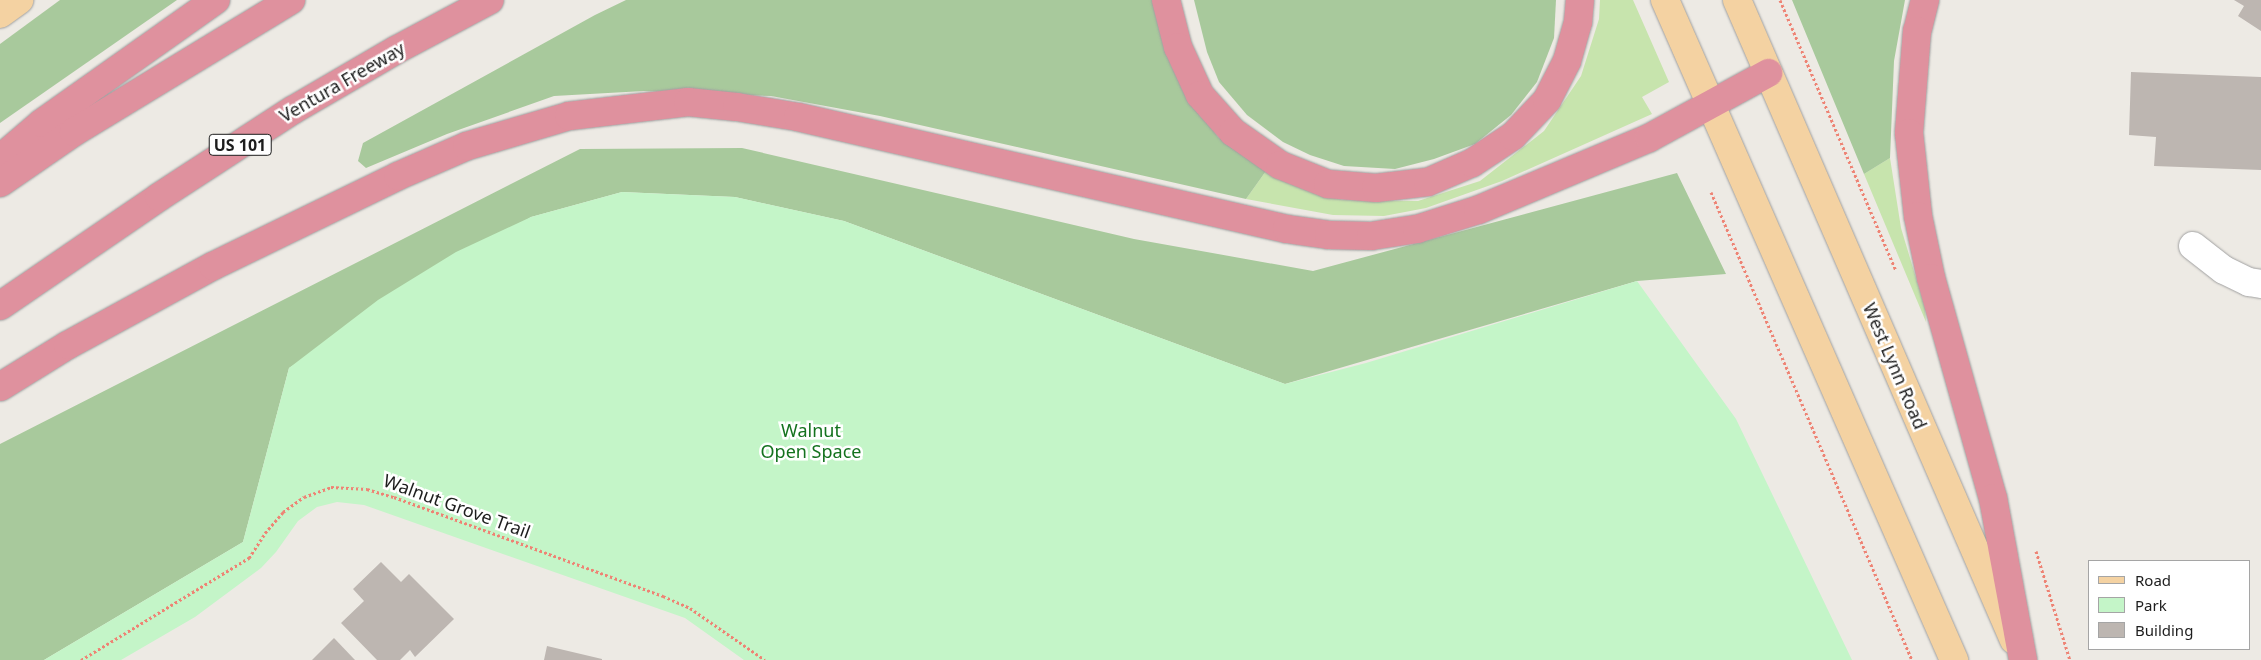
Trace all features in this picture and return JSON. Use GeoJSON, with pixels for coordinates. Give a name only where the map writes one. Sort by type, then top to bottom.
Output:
{"type":"FeatureCollection","features":[{"type":"Feature","properties":{"kind":"highway"},"geometry":{"type":"LineString","coordinates":[[0,159],[42,123],[216,0]]}},
{"type":"Feature","properties":{"kind":"highway"},"geometry":{"type":"LineString","coordinates":[[0,183],[74,132],[291,0]]}},
{"type":"Feature","properties":{"kind":"highway","name":"Ventura Freeway"},"geometry":{"type":"LineString","coordinates":[[0,306],[159,197],[293,110],[396,50],[490,0]]}},
{"type":"Feature","properties":{"kind":"highway"},"geometry":{"type":"LineString","coordinates":[[1166,0],[1178,47],[1200,95],[1233,132],[1280,165],[1296,172],[1328,184],[1376,188],[1428,182],[1472,164],[1513,136],[1547,100],[1567,61],[1578,22],[1580,0]]}},
{"type":"Feature","properties":{"kind":"highway"},"geometry":{"type":"LineString","coordinates":[[1925,0],[1917,31],[1908,133],[1918,216],[1931,278],[1993,498],[2023,660]]}},
{"type":"Feature","properties":{"kind":"highway"},"geometry":{"type":"LineString","coordinates":[[0,387],[68,345],[213,266],[398,176],[467,146],[570,116],[688,102],[737,107],[808,119],[1287,228],[1329,234],[1371,236],[1417,228],[1478,210],[1649,138],[1768,73]]}},
{"type":"Feature","properties":{"kind":"main road"},"geometry":{"type":"LineString","coordinates":[[0,14],[20,0]]}},
{"type":"Feature","properties":{"kind":"main road"},"geometry":{"type":"LineString","coordinates":[[1665,0],[1954,660]]}},
{"type":"Feature","properties":{"kind":"main road","name":"West Lynn Road"},"geometry":{"type":"LineString","coordinates":[[1737,0],[2023,660]]}},
{"type":"Feature","properties":{"kind":"street"},"geometry":{"type":"LineString","coordinates":[[2193,246],[2224,270],[2249,282],[2261,284]]}},
{"type":"Feature","properties":{"kind":"path"},"geometry":{"type":"LineString","coordinates":[[1780,0],[1900,279]]}},
{"type":"Feature","properties":{"kind":"path"},"geometry":{"type":"LineString","coordinates":[[1711,192],[1912,660]]}},
{"type":"Feature","properties":{"kind":"path","name":"Walnut Grove Trail"},"geometry":{"type":"LineString","coordinates":[[81,660],[249,558],[265,533],[283,512],[304,497],[331,487],[367,489],[394,497],[664,596],[690,608],[765,660]]}},
{"type":"Feature","properties":{"kind":"green space"},"geometry":{"type":"Polygon","coordinates":[[[60,0],[177,0],[0,123],[0,44],[60,0]]]}},
{"type":"Feature","properties":{"kind":"green space"},"geometry":{"type":"Polygon","coordinates":[[[626,0],[1156,0],[1191,99],[1218,137],[1266,171],[1246,199],[880,116],[771,96],[644,91],[554,96],[447,134],[366,168],[358,161],[363,143],[595,15],[626,0]]]}},
{"type":"Feature","properties":{"kind":"green space"},"geometry":{"type":"Polygon","coordinates":[[[1194,0],[1556,0],[1554,38],[1537,82],[1511,115],[1475,144],[1434,159],[1395,169],[1344,166],[1310,155],[1283,142],[1247,115],[1219,82],[1207,52],[1194,0]]]}},
{"type":"Feature","properties":{"kind":"green space"},"geometry":{"type":"Polygon","coordinates":[[[1600,0],[1633,0],[1669,82],[1642,97],[1652,114],[1502,181],[1426,208],[1384,216],[1333,215],[1246,199],[1266,171],[1342,200],[1418,201],[1480,181],[1544,131],[1581,76],[1599,19],[1600,0]]]}},
{"type":"Feature","properties":{"kind":"green space"},"geometry":{"type":"Polygon","coordinates":[[[1792,0],[1905,0],[1894,61],[1890,158],[1864,174],[1792,0]]]}},
{"type":"Feature","properties":{"kind":"green space"},"geometry":{"type":"Polygon","coordinates":[[[742,148],[1134,239],[1313,271],[1677,173],[1726,274],[1637,281],[1285,384],[844,221],[735,197],[622,192],[531,217],[289,368],[243,542],[44,660],[0,660],[0,444],[580,149],[742,148]]]}},
{"type":"Feature","properties":{"kind":"green space"},"geometry":{"type":"Polygon","coordinates":[[[1890,158],[1901,228],[1925,308],[1926,322],[1864,174],[1890,158]]]}},
{"type":"Feature","properties":{"kind":"green space","name":"Walnut Open Space"},"geometry":{"type":"Polygon","coordinates":[[[622,192],[735,197],[844,221],[1285,384],[1366,363],[1637,281],[1736,419],[1852,660],[744,660],[685,618],[364,505],[337,502],[317,507],[298,521],[276,552],[261,568],[195,617],[121,660],[44,660],[243,542],[289,368],[378,300],[456,252],[531,217],[622,192]]]}},
{"type":"Feature","properties":{"kind":"building"},"geometry":{"type":"Polygon","coordinates":[[[2234,0],[2261,0],[2261,31],[2238,16],[2244,6],[2234,0]]]}},
{"type":"Feature","properties":{"kind":"building"},"geometry":{"type":"Polygon","coordinates":[[[2131,72],[2261,77],[2261,170],[2154,166],[2156,137],[2129,135],[2131,72]]]}},
{"type":"Feature","properties":{"kind":"building"},"geometry":{"type":"Polygon","coordinates":[[[381,562],[401,582],[409,574],[454,619],[415,657],[410,650],[400,660],[377,660],[341,623],[364,601],[353,589],[381,562]]]}},
{"type":"Feature","properties":{"kind":"building"},"geometry":{"type":"Polygon","coordinates":[[[334,638],[355,660],[312,660],[334,638]]]}},
{"type":"Feature","properties":{"kind":"building"},"geometry":{"type":"Polygon","coordinates":[[[547,646],[602,659],[602,660],[544,660],[547,646]]]}}]}
